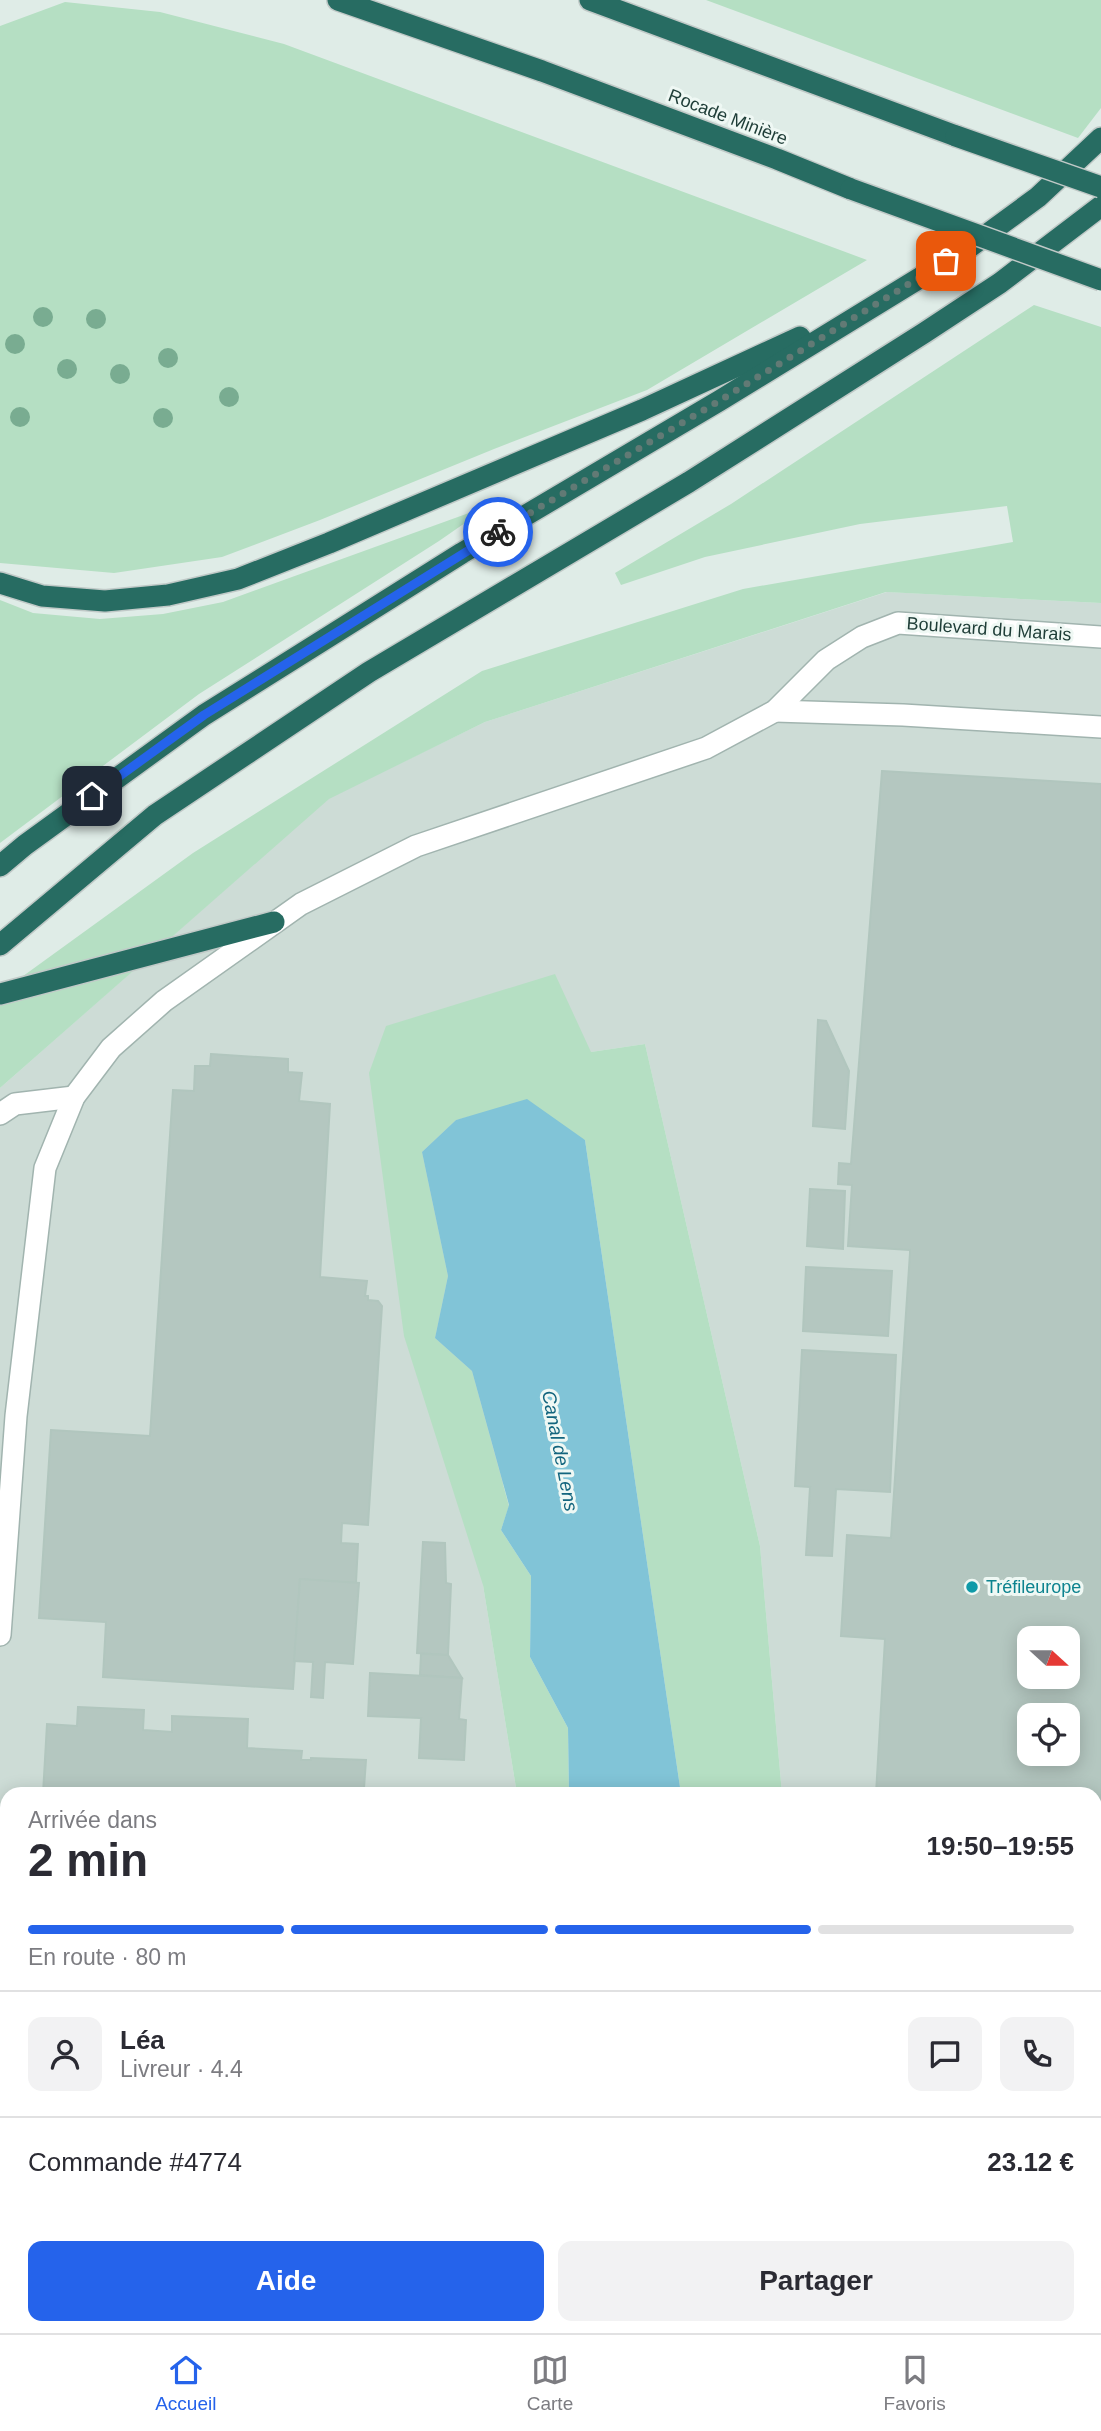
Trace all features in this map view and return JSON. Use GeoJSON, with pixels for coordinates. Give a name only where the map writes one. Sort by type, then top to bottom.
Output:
{"type":"FeatureCollection","features":[{"type":"Feature","properties":{"kind":"highway","name":"Rocade Minière"},"geometry":{"type":"LineString","coordinates":[[338,0],[542,71],[851,189],[1101,280]]}},
{"type":"Feature","properties":{"kind":"highway"},"geometry":{"type":"LineString","coordinates":[[590,0],[1101,187]]}},
{"type":"Feature","properties":{"kind":"highway"},"geometry":{"type":"LineString","coordinates":[[0,866],[204,715],[462,553],[719,401],[967,249],[1028,204],[1101,138]]}},
{"type":"Feature","properties":{"kind":"highway"},"geometry":{"type":"LineString","coordinates":[[0,945],[167,807],[369,672],[689,482],[924,332],[1000,283],[1101,206]]}},
{"type":"Feature","properties":{"kind":"highway"},"geometry":{"type":"LineString","coordinates":[[0,583],[42,596],[105,600],[168,595],[238,579],[642,410],[882,299]]}},
{"type":"Feature","properties":{"kind":"highway"},"geometry":{"type":"LineString","coordinates":[[0,994],[274,922]]}},
{"type":"Feature","properties":{"kind":"lane","name":"Boulevard du Marais"},"geometry":{"type":"LineString","coordinates":[[0,1635],[16,1416],[45,1168],[74,1097],[111,1048],[164,1001],[301,904],[416,846],[706,748],[775,711],[826,660],[862,637],[898,623],[1101,636]]}},
{"type":"Feature","properties":{"kind":"lane"},"geometry":{"type":"LineString","coordinates":[[775,711],[903,715],[1101,727]]}},
{"type":"Feature","properties":{"kind":"lane"},"geometry":{"type":"LineString","coordinates":[[0,1114],[15,1104],[74,1097]]}},
{"type":"Feature","properties":{"kind":"shaded area"},"geometry":{"type":"Polygon","coordinates":[[[887,592],[1101,603],[1101,1787],[781,1787],[760,1546],[645,1044],[591,1052],[483,1585],[516,1787],[0,1787],[0,1088],[329,798],[485,722],[887,592]]]}},
{"type":"Feature","properties":{"kind":"green space"},"geometry":{"type":"Polygon","coordinates":[[[706,0],[1101,0],[1101,108],[1078,138],[706,0]]]}},
{"type":"Feature","properties":{"kind":"green space"},"geometry":{"type":"Polygon","coordinates":[[[65,2],[160,12],[284,44],[867,260],[647,390],[222,557],[114,573],[0,563],[0,26],[65,2]]]}},
{"type":"Feature","properties":{"kind":"green space"},"geometry":{"type":"Polygon","coordinates":[[[1034,305],[1101,327],[1101,603],[886,592],[485,722],[329,799],[0,1088],[0,997],[19,979],[193,853],[482,671],[743,589],[1013,542],[1007,506],[860,524],[705,557],[621,585],[615,573],[731,504],[1034,305]]]}},
{"type":"Feature","properties":{"kind":"green space"},"geometry":{"type":"Polygon","coordinates":[[[491,505],[199,694],[0,843],[0,600],[33,613],[100,619],[163,614],[223,602],[491,505]]]}},
{"type":"Feature","properties":{"kind":"green space"},"geometry":{"type":"Polygon","coordinates":[[[555,974],[591,1052],[645,1044],[760,1546],[781,1787],[680,1787],[585,1140],[491,1111],[456,1120],[422,1152],[448,1276],[435,1338],[472,1371],[509,1506],[501,1530],[531,1576],[530,1657],[568,1728],[569,1787],[516,1787],[483,1585],[404,1336],[369,1073],[386,1026],[555,974]]]}},
{"type":"Feature","properties":{"kind":"water","name":"Canal de Lens"},"geometry":{"type":"Polygon","coordinates":[[[527,1099],[585,1140],[680,1787],[569,1787],[568,1728],[530,1657],[531,1576],[501,1530],[509,1505],[472,1371],[435,1338],[448,1276],[422,1152],[456,1120],[527,1099]]]}},
{"type":"Feature","properties":{"kind":"building","name":"Tréfileurope"},"geometry":{"type":"Polygon","coordinates":[[[882,771],[1101,784],[1101,1787],[876,1787],[885,1639],[841,1636],[847,1535],[891,1538],[910,1250],[848,1246],[852,1185],[838,1184],[839,1163],[851,1164],[882,771]]]}},
{"type":"Feature","properties":{"kind":"building"},"geometry":{"type":"Polygon","coordinates":[[[818,1020],[826,1021],[849,1071],[845,1129],[813,1126],[818,1020]]]}},
{"type":"Feature","properties":{"kind":"building"},"geometry":{"type":"Polygon","coordinates":[[[211,1054],[288,1059],[288,1072],[302,1073],[299,1101],[330,1104],[320,1277],[367,1281],[365,1296],[368,1296],[368,1300],[378,1301],[382,1306],[368,1525],[342,1523],[341,1543],[358,1544],[356,1583],[300,1579],[293,1689],[103,1677],[106,1622],[39,1618],[51,1430],[150,1436],[173,1090],[194,1091],[195,1066],[210,1066],[211,1054]]]}},
{"type":"Feature","properties":{"kind":"building"},"geometry":{"type":"Polygon","coordinates":[[[810,1189],[845,1191],[843,1249],[807,1246],[810,1189]]]}},
{"type":"Feature","properties":{"kind":"building"},"geometry":{"type":"Polygon","coordinates":[[[806,1267],[892,1271],[888,1336],[803,1331],[806,1267]]]}},
{"type":"Feature","properties":{"kind":"building"},"geometry":{"type":"Polygon","coordinates":[[[802,1350],[896,1355],[890,1492],[836,1489],[832,1556],[806,1555],[810,1487],[795,1486],[802,1350]]]}},
{"type":"Feature","properties":{"kind":"building"},"geometry":{"type":"Polygon","coordinates":[[[423,1542],[445,1543],[446,1583],[451,1584],[448,1655],[417,1653],[423,1542]]]}},
{"type":"Feature","properties":{"kind":"building"},"geometry":{"type":"Polygon","coordinates":[[[300,1579],[359,1583],[353,1664],[325,1662],[323,1698],[311,1697],[313,1662],[294,1661],[300,1579]]]}},
{"type":"Feature","properties":{"kind":"building"},"geometry":{"type":"Polygon","coordinates":[[[421,1654],[448,1655],[462,1678],[420,1675],[421,1654]]]}},
{"type":"Feature","properties":{"kind":"building"},"geometry":{"type":"Polygon","coordinates":[[[370,1673],[462,1678],[459,1719],[466,1720],[464,1760],[419,1758],[421,1718],[368,1716],[370,1673]]]}},
{"type":"Feature","properties":{"kind":"building"},"geometry":{"type":"Polygon","coordinates":[[[78,1707],[144,1710],[143,1730],[172,1732],[172,1716],[248,1719],[247,1748],[302,1751],[301,1760],[366,1760],[364,1787],[43,1787],[47,1724],[77,1726],[78,1707]]]}},
{"type":"Feature","properties":{"kind":"way so far"},"geometry":{"type":"LineString","coordinates":[[498,532],[719,401],[946,261]]}},
{"type":"Feature","properties":{"kind":"place","name":"Tréfileurope"},"geometry":{"type":"Point","coordinates":[972,1587]}},
{"type":"Feature","properties":{"kind":"route"},"geometry":{"type":"LineString","coordinates":[[92,796],[204,715],[498,532]]}}]}
